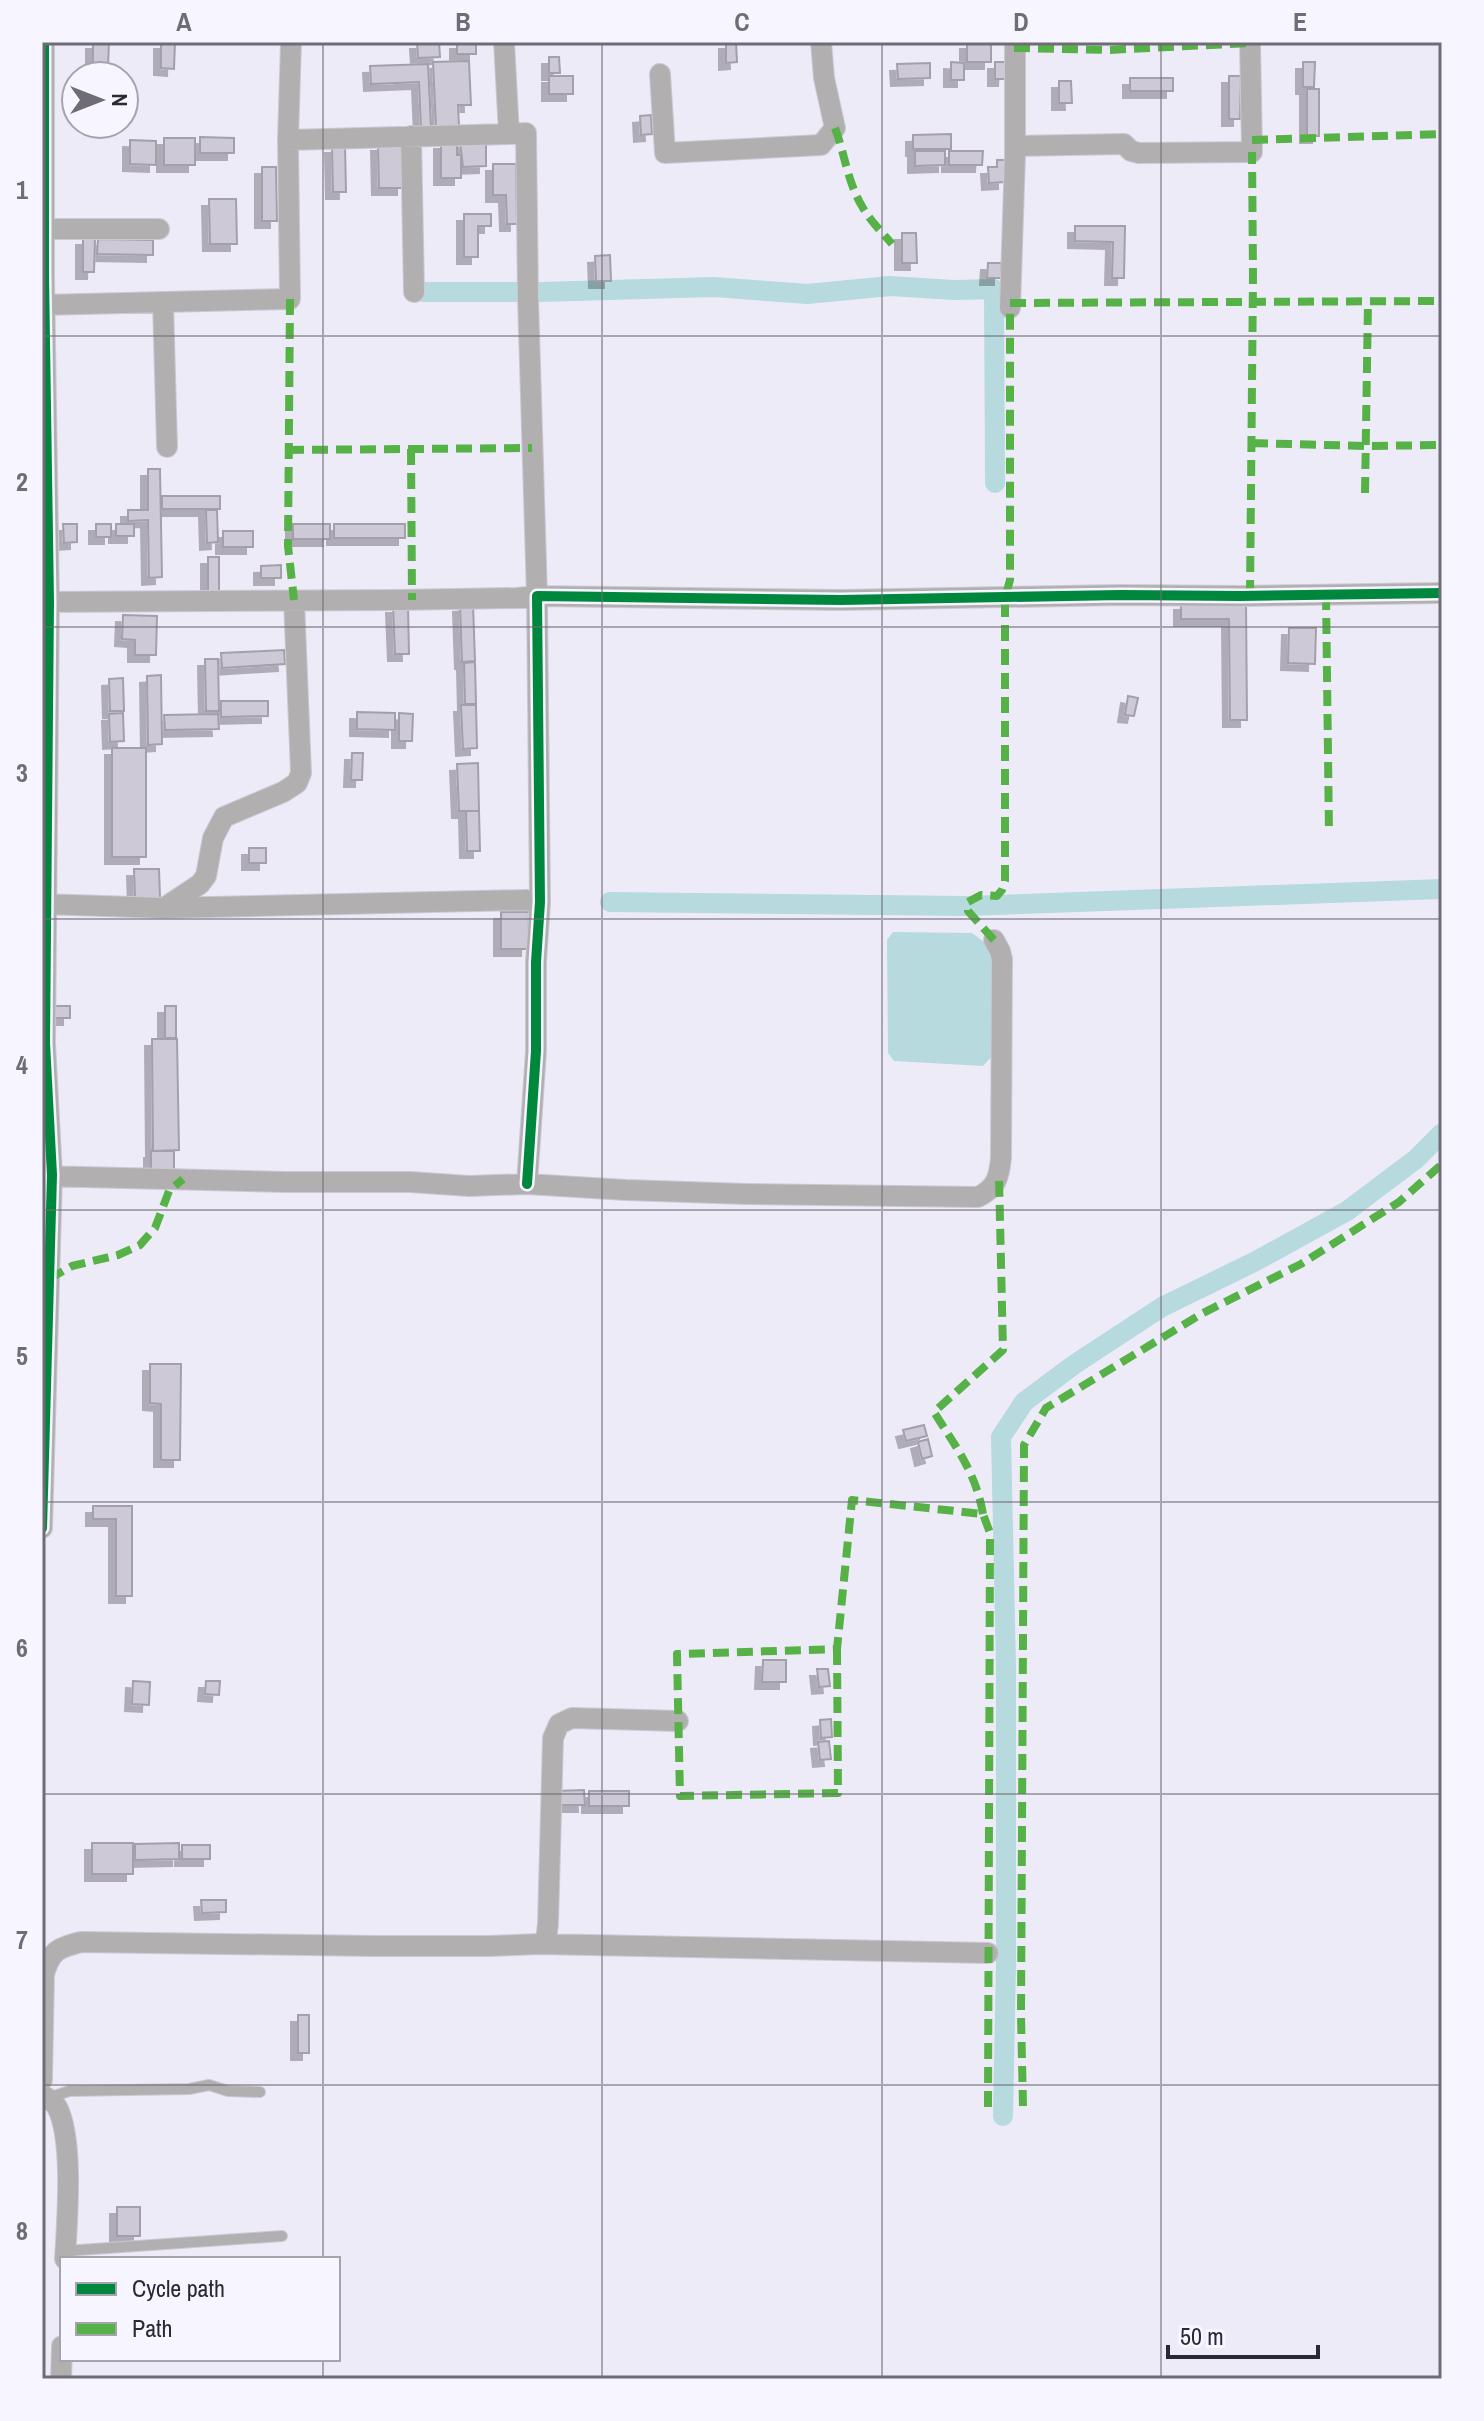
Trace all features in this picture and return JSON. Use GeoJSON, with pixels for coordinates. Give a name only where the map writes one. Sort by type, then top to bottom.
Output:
{"type":"FeatureCollection","features":[{"type":"Feature","properties":{"kind":"street"},"geometry":{"type":"LineString","coordinates":[[42,1528],[47,1175],[44,42]]}},
{"type":"Feature","properties":{"kind":"street"},"geometry":{"type":"LineString","coordinates":[[43,305],[290,299],[288,140],[291,42]]}},
{"type":"Feature","properties":{"kind":"street"},"geometry":{"type":"LineString","coordinates":[[504,42],[509,134]]}},
{"type":"Feature","properties":{"kind":"street"},"geometry":{"type":"LineString","coordinates":[[660,74],[665,153],[821,145],[835,128],[824,78],[821,42]]}},
{"type":"Feature","properties":{"kind":"street"},"geometry":{"type":"LineString","coordinates":[[1010,308],[1015,42]]}},
{"type":"Feature","properties":{"kind":"street"},"geometry":{"type":"LineString","coordinates":[[1015,146],[1124,144],[1131,151],[1139,153],[1252,152],[1250,42]]}},
{"type":"Feature","properties":{"kind":"street"},"geometry":{"type":"LineString","coordinates":[[288,140],[526,133],[537,596],[540,902],[536,1051],[527,1184]]}},
{"type":"Feature","properties":{"kind":"street"},"geometry":{"type":"LineString","coordinates":[[411,136],[414,292]]}},
{"type":"Feature","properties":{"kind":"street"},"geometry":{"type":"LineString","coordinates":[[45,229],[159,229]]}},
{"type":"Feature","properties":{"kind":"street"},"geometry":{"type":"LineString","coordinates":[[163,302],[167,447]]}},
{"type":"Feature","properties":{"kind":"street"},"geometry":{"type":"LineString","coordinates":[[45,602],[537,596],[841,600],[1442,593]]}},
{"type":"Feature","properties":{"kind":"street"},"geometry":{"type":"LineString","coordinates":[[164,908],[200,884],[206,876],[213,838],[224,817],[297,783],[301,773],[294,600]]}},
{"type":"Feature","properties":{"kind":"street"},"geometry":{"type":"LineString","coordinates":[[44,904],[164,908],[540,902]]}},
{"type":"Feature","properties":{"kind":"street"},"geometry":{"type":"LineString","coordinates":[[47,1175],[410,1182],[469,1186],[527,1184],[747,1194],[978,1197],[993,1188],[999,1177],[1001,1158],[1002,959],[994,940]]}},
{"type":"Feature","properties":{"kind":"street"},"geometry":{"type":"LineString","coordinates":[[540,1944],[546,1940],[548,1924],[553,1738],[559,1724],[572,1718],[678,1721]]}},
{"type":"Feature","properties":{"kind":"street"},"geometry":{"type":"LineString","coordinates":[[65,2255],[68,2202],[63,2127],[57,2106],[44,2091],[44,1974],[48,1960],[57,1949],[81,1942],[375,1946],[540,1944],[988,1953]]}},
{"type":"Feature","properties":{"kind":"lane"},"geometry":{"type":"LineString","coordinates":[[44,2091],[189,2089],[209,2085],[228,2091],[260,2092]]}},
{"type":"Feature","properties":{"kind":"lane"},"geometry":{"type":"LineString","coordinates":[[65,2255],[282,2236]]}},
{"type":"Feature","properties":{"kind":"shaded area"},"geometry":{"type":"Polygon","coordinates":[[[893,932],[972,933],[988,945],[994,964],[993,1055],[983,1066],[894,1061],[888,1053],[887,940],[893,932]]]}},
{"type":"Feature","properties":{"kind":"building"},"geometry":{"type":"Polygon","coordinates":[[[93,42],[109,42],[108,60],[93,60],[93,42]]]}},
{"type":"Feature","properties":{"kind":"building"},"geometry":{"type":"Polygon","coordinates":[[[161,42],[175,42],[174,69],[161,68],[161,42]]]}},
{"type":"Feature","properties":{"kind":"building"},"geometry":{"type":"Polygon","coordinates":[[[417,42],[439,42],[440,57],[418,58],[417,42]]]}},
{"type":"Feature","properties":{"kind":"building"},"geometry":{"type":"Polygon","coordinates":[[[457,42],[476,42],[476,54],[457,54],[457,42]]]}},
{"type":"Feature","properties":{"kind":"building"},"geometry":{"type":"Polygon","coordinates":[[[726,42],[736,42],[737,62],[726,63],[726,42]]]}},
{"type":"Feature","properties":{"kind":"building"},"geometry":{"type":"Polygon","coordinates":[[[967,42],[991,42],[991,62],[967,62],[967,42]]]}},
{"type":"Feature","properties":{"kind":"building"},"geometry":{"type":"Polygon","coordinates":[[[549,57],[559,57],[560,73],[549,73],[549,57]]]}},
{"type":"Feature","properties":{"kind":"building"},"geometry":{"type":"Polygon","coordinates":[[[469,61],[471,105],[458,105],[459,127],[436,127],[433,62],[469,61]]]}},
{"type":"Feature","properties":{"kind":"building"},"geometry":{"type":"Polygon","coordinates":[[[951,62],[964,63],[964,80],[951,80],[951,62]]]}},
{"type":"Feature","properties":{"kind":"building"},"geometry":{"type":"Polygon","coordinates":[[[995,62],[1006,62],[1005,79],[995,79],[995,62]]]}},
{"type":"Feature","properties":{"kind":"building"},"geometry":{"type":"Polygon","coordinates":[[[1303,62],[1315,62],[1314,87],[1303,87],[1303,62]]]}},
{"type":"Feature","properties":{"kind":"building"},"geometry":{"type":"Polygon","coordinates":[[[930,63],[930,78],[898,79],[897,64],[930,63]]]}},
{"type":"Feature","properties":{"kind":"building"},"geometry":{"type":"Polygon","coordinates":[[[428,64],[431,127],[421,128],[419,82],[371,84],[370,66],[428,64]]]}},
{"type":"Feature","properties":{"kind":"building"},"geometry":{"type":"Polygon","coordinates":[[[549,76],[573,76],[573,94],[549,94],[549,76]]]}},
{"type":"Feature","properties":{"kind":"building"},"geometry":{"type":"Polygon","coordinates":[[[1229,76],[1241,76],[1240,119],[1229,119],[1229,76]]]}},
{"type":"Feature","properties":{"kind":"building"},"geometry":{"type":"Polygon","coordinates":[[[1130,78],[1173,78],[1173,91],[1130,91],[1130,78]]]}},
{"type":"Feature","properties":{"kind":"building"},"geometry":{"type":"Polygon","coordinates":[[[1059,81],[1071,81],[1072,103],[1059,103],[1059,81]]]}},
{"type":"Feature","properties":{"kind":"building"},"geometry":{"type":"Polygon","coordinates":[[[1307,89],[1319,89],[1319,136],[1307,136],[1307,89]]]}},
{"type":"Feature","properties":{"kind":"building"},"geometry":{"type":"Polygon","coordinates":[[[651,115],[652,134],[641,135],[640,116],[651,115]]]}},
{"type":"Feature","properties":{"kind":"building"},"geometry":{"type":"Polygon","coordinates":[[[951,134],[951,149],[913,149],[913,135],[951,134]]]}},
{"type":"Feature","properties":{"kind":"building"},"geometry":{"type":"Polygon","coordinates":[[[200,137],[234,138],[234,153],[200,153],[200,137]]]}},
{"type":"Feature","properties":{"kind":"building"},"geometry":{"type":"Polygon","coordinates":[[[164,138],[195,138],[195,165],[164,165],[164,138]]]}},
{"type":"Feature","properties":{"kind":"building"},"geometry":{"type":"Polygon","coordinates":[[[130,140],[156,141],[156,165],[130,164],[130,140]]]}},
{"type":"Feature","properties":{"kind":"building"},"geometry":{"type":"Polygon","coordinates":[[[486,140],[486,166],[463,167],[460,141],[486,140]]]}},
{"type":"Feature","properties":{"kind":"building"},"geometry":{"type":"Polygon","coordinates":[[[441,142],[457,142],[457,155],[461,155],[461,178],[441,178],[441,142]]]}},
{"type":"Feature","properties":{"kind":"building"},"geometry":{"type":"Polygon","coordinates":[[[378,144],[404,144],[404,188],[379,188],[378,144]]]}},
{"type":"Feature","properties":{"kind":"building"},"geometry":{"type":"Polygon","coordinates":[[[332,146],[345,146],[346,192],[333,192],[332,146]]]}},
{"type":"Feature","properties":{"kind":"building"},"geometry":{"type":"Polygon","coordinates":[[[915,151],[945,151],[945,165],[915,166],[915,151]]]}},
{"type":"Feature","properties":{"kind":"building"},"geometry":{"type":"Polygon","coordinates":[[[949,151],[983,151],[982,165],[949,165],[949,151]]]}},
{"type":"Feature","properties":{"kind":"building"},"geometry":{"type":"Polygon","coordinates":[[[997,160],[1005,160],[1005,182],[989,183],[988,167],[997,167],[997,160]]]}},
{"type":"Feature","properties":{"kind":"building"},"geometry":{"type":"Polygon","coordinates":[[[493,164],[516,164],[517,224],[507,224],[506,195],[493,195],[493,164]]]}},
{"type":"Feature","properties":{"kind":"building"},"geometry":{"type":"Polygon","coordinates":[[[262,167],[276,167],[277,221],[262,221],[262,167]]]}},
{"type":"Feature","properties":{"kind":"building"},"geometry":{"type":"Polygon","coordinates":[[[209,199],[236,199],[237,244],[210,244],[209,199]]]}},
{"type":"Feature","properties":{"kind":"building"},"geometry":{"type":"Polygon","coordinates":[[[464,214],[491,214],[491,226],[478,226],[478,257],[464,257],[464,214]]]}},
{"type":"Feature","properties":{"kind":"building"},"geometry":{"type":"Polygon","coordinates":[[[1075,226],[1125,226],[1124,278],[1112,278],[1113,242],[1075,241],[1075,226]]]}},
{"type":"Feature","properties":{"kind":"building"},"geometry":{"type":"Polygon","coordinates":[[[902,233],[916,233],[917,263],[902,263],[902,233]]]}},
{"type":"Feature","properties":{"kind":"building"},"geometry":{"type":"Polygon","coordinates":[[[83,238],[95,238],[94,272],[83,272],[83,238]]]}},
{"type":"Feature","properties":{"kind":"building"},"geometry":{"type":"Polygon","coordinates":[[[98,239],[153,240],[153,255],[97,254],[98,239]]]}},
{"type":"Feature","properties":{"kind":"building"},"geometry":{"type":"Polygon","coordinates":[[[610,255],[611,281],[596,281],[595,256],[610,255]]]}},
{"type":"Feature","properties":{"kind":"building"},"geometry":{"type":"Polygon","coordinates":[[[988,263],[1001,263],[1001,278],[987,278],[988,263]]]}},
{"type":"Feature","properties":{"kind":"building"},"geometry":{"type":"Polygon","coordinates":[[[148,469],[160,469],[162,577],[149,578],[148,520],[128,521],[128,510],[148,510],[148,469]]]}},
{"type":"Feature","properties":{"kind":"building"},"geometry":{"type":"Polygon","coordinates":[[[162,496],[220,496],[220,509],[162,509],[162,496]]]}},
{"type":"Feature","properties":{"kind":"building"},"geometry":{"type":"Polygon","coordinates":[[[206,510],[217,510],[218,542],[207,543],[206,510]]]}},
{"type":"Feature","properties":{"kind":"building"},"geometry":{"type":"Polygon","coordinates":[[[63,524],[77,524],[77,542],[64,543],[63,524]]]}},
{"type":"Feature","properties":{"kind":"building"},"geometry":{"type":"Polygon","coordinates":[[[96,524],[111,524],[111,537],[96,537],[96,524]]]}},
{"type":"Feature","properties":{"kind":"building"},"geometry":{"type":"Polygon","coordinates":[[[116,524],[134,524],[134,536],[116,536],[116,524]]]}},
{"type":"Feature","properties":{"kind":"building"},"geometry":{"type":"Polygon","coordinates":[[[293,524],[330,524],[330,539],[293,539],[293,524]]]}},
{"type":"Feature","properties":{"kind":"building"},"geometry":{"type":"Polygon","coordinates":[[[334,524],[405,524],[405,538],[334,538],[334,524]]]}},
{"type":"Feature","properties":{"kind":"building"},"geometry":{"type":"Polygon","coordinates":[[[223,531],[253,531],[253,547],[223,547],[223,531]]]}},
{"type":"Feature","properties":{"kind":"building"},"geometry":{"type":"Polygon","coordinates":[[[208,557],[219,557],[219,593],[208,593],[208,557]]]}},
{"type":"Feature","properties":{"kind":"building"},"geometry":{"type":"Polygon","coordinates":[[[281,565],[281,578],[261,578],[261,566],[281,565]]]}},
{"type":"Feature","properties":{"kind":"building"},"geometry":{"type":"Polygon","coordinates":[[[1246,602],[1247,720],[1230,720],[1229,619],[1181,619],[1181,603],[1246,602]]]}},
{"type":"Feature","properties":{"kind":"building"},"geometry":{"type":"Polygon","coordinates":[[[473,604],[475,661],[462,662],[460,605],[473,604]]]}},
{"type":"Feature","properties":{"kind":"building"},"geometry":{"type":"Polygon","coordinates":[[[393,606],[408,606],[409,654],[395,654],[393,606]]]}},
{"type":"Feature","properties":{"kind":"building"},"geometry":{"type":"Polygon","coordinates":[[[123,615],[157,616],[156,655],[135,655],[135,640],[122,639],[123,615]]]}},
{"type":"Feature","properties":{"kind":"building"},"geometry":{"type":"Polygon","coordinates":[[[1289,628],[1316,628],[1315,664],[1288,663],[1289,628]]]}},
{"type":"Feature","properties":{"kind":"building"},"geometry":{"type":"Polygon","coordinates":[[[284,650],[285,664],[222,668],[221,653],[284,650]]]}},
{"type":"Feature","properties":{"kind":"building"},"geometry":{"type":"Polygon","coordinates":[[[205,659],[218,659],[219,711],[206,711],[205,659]]]}},
{"type":"Feature","properties":{"kind":"building"},"geometry":{"type":"Polygon","coordinates":[[[475,662],[476,704],[465,704],[464,663],[475,662]]]}},
{"type":"Feature","properties":{"kind":"building"},"geometry":{"type":"Polygon","coordinates":[[[161,675],[162,744],[148,745],[147,676],[161,675]]]}},
{"type":"Feature","properties":{"kind":"building"},"geometry":{"type":"Polygon","coordinates":[[[123,678],[124,711],[110,711],[109,679],[123,678]]]}},
{"type":"Feature","properties":{"kind":"building"},"geometry":{"type":"Polygon","coordinates":[[[1128,696],[1138,698],[1134,716],[1125,715],[1128,696]]]}},
{"type":"Feature","properties":{"kind":"building"},"geometry":{"type":"Polygon","coordinates":[[[221,701],[268,701],[268,716],[221,717],[221,701]]]}},
{"type":"Feature","properties":{"kind":"building"},"geometry":{"type":"Polygon","coordinates":[[[461,705],[476,705],[477,748],[463,749],[461,705]]]}},
{"type":"Feature","properties":{"kind":"building"},"geometry":{"type":"Polygon","coordinates":[[[357,712],[395,713],[395,730],[357,729],[357,712]]]}},
{"type":"Feature","properties":{"kind":"building"},"geometry":{"type":"Polygon","coordinates":[[[123,713],[124,741],[110,742],[109,714],[123,713]]]}},
{"type":"Feature","properties":{"kind":"building"},"geometry":{"type":"Polygon","coordinates":[[[399,713],[413,714],[412,741],[399,741],[399,713]]]}},
{"type":"Feature","properties":{"kind":"building"},"geometry":{"type":"Polygon","coordinates":[[[218,714],[219,729],[165,730],[164,715],[218,714]]]}},
{"type":"Feature","properties":{"kind":"building"},"geometry":{"type":"Polygon","coordinates":[[[112,748],[146,748],[146,857],[112,857],[112,748]]]}},
{"type":"Feature","properties":{"kind":"building"},"geometry":{"type":"Polygon","coordinates":[[[352,753],[363,753],[362,780],[351,780],[352,753]]]}},
{"type":"Feature","properties":{"kind":"building"},"geometry":{"type":"Polygon","coordinates":[[[478,763],[479,811],[459,811],[457,764],[478,763]]]}},
{"type":"Feature","properties":{"kind":"building"},"geometry":{"type":"Polygon","coordinates":[[[466,811],[479,811],[480,851],[467,851],[466,811]]]}},
{"type":"Feature","properties":{"kind":"building"},"geometry":{"type":"Polygon","coordinates":[[[249,848],[266,848],[266,863],[249,863],[249,848]]]}},
{"type":"Feature","properties":{"kind":"building"},"geometry":{"type":"Polygon","coordinates":[[[134,869],[159,869],[160,898],[135,898],[134,869]]]}},
{"type":"Feature","properties":{"kind":"building"},"geometry":{"type":"Polygon","coordinates":[[[501,912],[529,912],[528,949],[501,949],[501,912]]]}},
{"type":"Feature","properties":{"kind":"building"},"geometry":{"type":"Polygon","coordinates":[[[49,1006],[70,1006],[70,1018],[49,1018],[49,1006]]]}},
{"type":"Feature","properties":{"kind":"building"},"geometry":{"type":"Polygon","coordinates":[[[165,1006],[176,1006],[176,1038],[165,1038],[165,1006]]]}},
{"type":"Feature","properties":{"kind":"building"},"geometry":{"type":"Polygon","coordinates":[[[152,1039],[177,1039],[179,1150],[153,1151],[152,1039]]]}},
{"type":"Feature","properties":{"kind":"building"},"geometry":{"type":"Polygon","coordinates":[[[151,1151],[174,1151],[174,1170],[151,1170],[151,1151]]]}},
{"type":"Feature","properties":{"kind":"building"},"geometry":{"type":"Polygon","coordinates":[[[150,1364],[181,1364],[180,1460],[161,1460],[161,1404],[150,1403],[150,1364]]]}},
{"type":"Feature","properties":{"kind":"building"},"geometry":{"type":"Polygon","coordinates":[[[924,1425],[927,1436],[906,1441],[903,1430],[924,1425]]]}},
{"type":"Feature","properties":{"kind":"building"},"geometry":{"type":"Polygon","coordinates":[[[928,1439],[932,1456],[922,1459],[918,1442],[928,1439]]]}},
{"type":"Feature","properties":{"kind":"building"},"geometry":{"type":"Polygon","coordinates":[[[93,1506],[132,1506],[132,1596],[116,1596],[116,1519],[93,1519],[93,1506]]]}},
{"type":"Feature","properties":{"kind":"building"},"geometry":{"type":"Polygon","coordinates":[[[763,1660],[786,1660],[786,1682],[762,1682],[763,1660]]]}},
{"type":"Feature","properties":{"kind":"building"},"geometry":{"type":"Polygon","coordinates":[[[817,1669],[828,1669],[830,1686],[819,1687],[817,1669]]]}},
{"type":"Feature","properties":{"kind":"building"},"geometry":{"type":"Polygon","coordinates":[[[133,1681],[150,1682],[149,1705],[132,1704],[133,1681]]]}},
{"type":"Feature","properties":{"kind":"building"},"geometry":{"type":"Polygon","coordinates":[[[206,1681],[220,1681],[219,1695],[205,1694],[206,1681]]]}},
{"type":"Feature","properties":{"kind":"building"},"geometry":{"type":"Polygon","coordinates":[[[831,1719],[832,1737],[821,1738],[820,1720],[831,1719]]]}},
{"type":"Feature","properties":{"kind":"building"},"geometry":{"type":"Polygon","coordinates":[[[829,1741],[831,1759],[820,1760],[818,1742],[829,1741]]]}},
{"type":"Feature","properties":{"kind":"building"},"geometry":{"type":"Polygon","coordinates":[[[584,1790],[585,1805],[557,1805],[556,1791],[584,1790]]]}},
{"type":"Feature","properties":{"kind":"building"},"geometry":{"type":"Polygon","coordinates":[[[589,1791],[629,1791],[629,1806],[589,1806],[589,1791]]]}},
{"type":"Feature","properties":{"kind":"building"},"geometry":{"type":"Polygon","coordinates":[[[92,1843],[133,1843],[133,1874],[92,1874],[92,1843]]]}},
{"type":"Feature","properties":{"kind":"building"},"geometry":{"type":"Polygon","coordinates":[[[179,1843],[179,1859],[135,1860],[135,1844],[179,1843]]]}},
{"type":"Feature","properties":{"kind":"building"},"geometry":{"type":"Polygon","coordinates":[[[182,1845],[210,1845],[210,1859],[182,1859],[182,1845]]]}},
{"type":"Feature","properties":{"kind":"building"},"geometry":{"type":"Polygon","coordinates":[[[201,1900],[226,1900],[226,1912],[202,1913],[201,1900]]]}},
{"type":"Feature","properties":{"kind":"building"},"geometry":{"type":"Polygon","coordinates":[[[298,2015],[309,2015],[309,2053],[298,2053],[298,2015]]]}},
{"type":"Feature","properties":{"kind":"building"},"geometry":{"type":"Polygon","coordinates":[[[117,2207],[140,2207],[140,2236],[117,2236],[117,2207]]]}},
{"type":"Feature","properties":{"kind":"waterway"},"geometry":{"type":"LineString","coordinates":[[540,292],[714,287],[807,294],[890,286],[994,289],[995,483]]}},
{"type":"Feature","properties":{"kind":"waterway"},"geometry":{"type":"LineString","coordinates":[[423,292],[518,292]]}},
{"type":"Feature","properties":{"kind":"waterway"},"geometry":{"type":"LineString","coordinates":[[610,902],[967,906],[1442,889]]}},
{"type":"Feature","properties":{"kind":"waterway"},"geometry":{"type":"LineString","coordinates":[[1003,2116],[1006,1666],[1001,1437],[1024,1402],[1075,1364],[1162,1307],[1256,1261],[1347,1211],[1416,1159],[1442,1133]]}},
{"type":"Feature","properties":{"kind":"marked path"},"geometry":{"type":"LineString","coordinates":[[1014,48],[1108,50],[1250,43]]}},
{"type":"Feature","properties":{"kind":"marked path"},"geometry":{"type":"LineString","coordinates":[[835,128],[858,199],[892,244]]}},
{"type":"Feature","properties":{"kind":"marked path"},"geometry":{"type":"LineString","coordinates":[[1252,140],[1442,134]]}},
{"type":"Feature","properties":{"kind":"marked path"},"geometry":{"type":"LineString","coordinates":[[1250,596],[1252,152]]}},
{"type":"Feature","properties":{"kind":"marked path"},"geometry":{"type":"LineString","coordinates":[[290,299],[288,546],[294,600]]}},
{"type":"Feature","properties":{"kind":"marked path"},"geometry":{"type":"LineString","coordinates":[[1365,493],[1368,301]]}},
{"type":"Feature","properties":{"kind":"marked path"},"geometry":{"type":"LineString","coordinates":[[1010,303],[1442,301]]}},
{"type":"Feature","properties":{"kind":"marked path"},"geometry":{"type":"LineString","coordinates":[[994,940],[968,911],[968,902],[981,895],[997,896],[1005,881],[1005,598],[1010,580],[1010,308]]}},
{"type":"Feature","properties":{"kind":"marked path"},"geometry":{"type":"LineString","coordinates":[[1252,443],[1442,445]]}},
{"type":"Feature","properties":{"kind":"marked path"},"geometry":{"type":"LineString","coordinates":[[288,450],[532,448]]}},
{"type":"Feature","properties":{"kind":"marked path"},"geometry":{"type":"LineString","coordinates":[[411,449],[412,600]]}},
{"type":"Feature","properties":{"kind":"marked path"},"geometry":{"type":"LineString","coordinates":[[1326,594],[1329,834]]}},
{"type":"Feature","properties":{"kind":"marked path"},"geometry":{"type":"LineString","coordinates":[[1023,2106],[1024,1445],[1046,1408],[1203,1313],[1301,1264],[1399,1202],[1442,1164]]}},
{"type":"Feature","properties":{"kind":"marked path"},"geometry":{"type":"LineString","coordinates":[[983,1514],[970,1473],[934,1412],[1003,1350],[999,1177]]}},
{"type":"Feature","properties":{"kind":"marked path"},"geometry":{"type":"LineString","coordinates":[[49,1279],[72,1266],[118,1255],[140,1245],[155,1228],[169,1191],[183,1179]]}},
{"type":"Feature","properties":{"kind":"marked path"},"geometry":{"type":"LineString","coordinates":[[837,1649],[838,1793],[680,1796],[677,1654],[837,1649],[852,1500],[983,1514],[990,1533],[988,2107]]}},
{"type":"Feature","properties":{"kind":"cycle path"},"geometry":{"type":"LineString","coordinates":[[42,1528],[52,1175],[45,1043],[49,602],[44,42]]}},
{"type":"Feature","properties":{"kind":"cycle path"},"geometry":{"type":"LineString","coordinates":[[527,1184],[536,1051],[540,902],[537,596],[841,600],[1442,593]]}}]}
